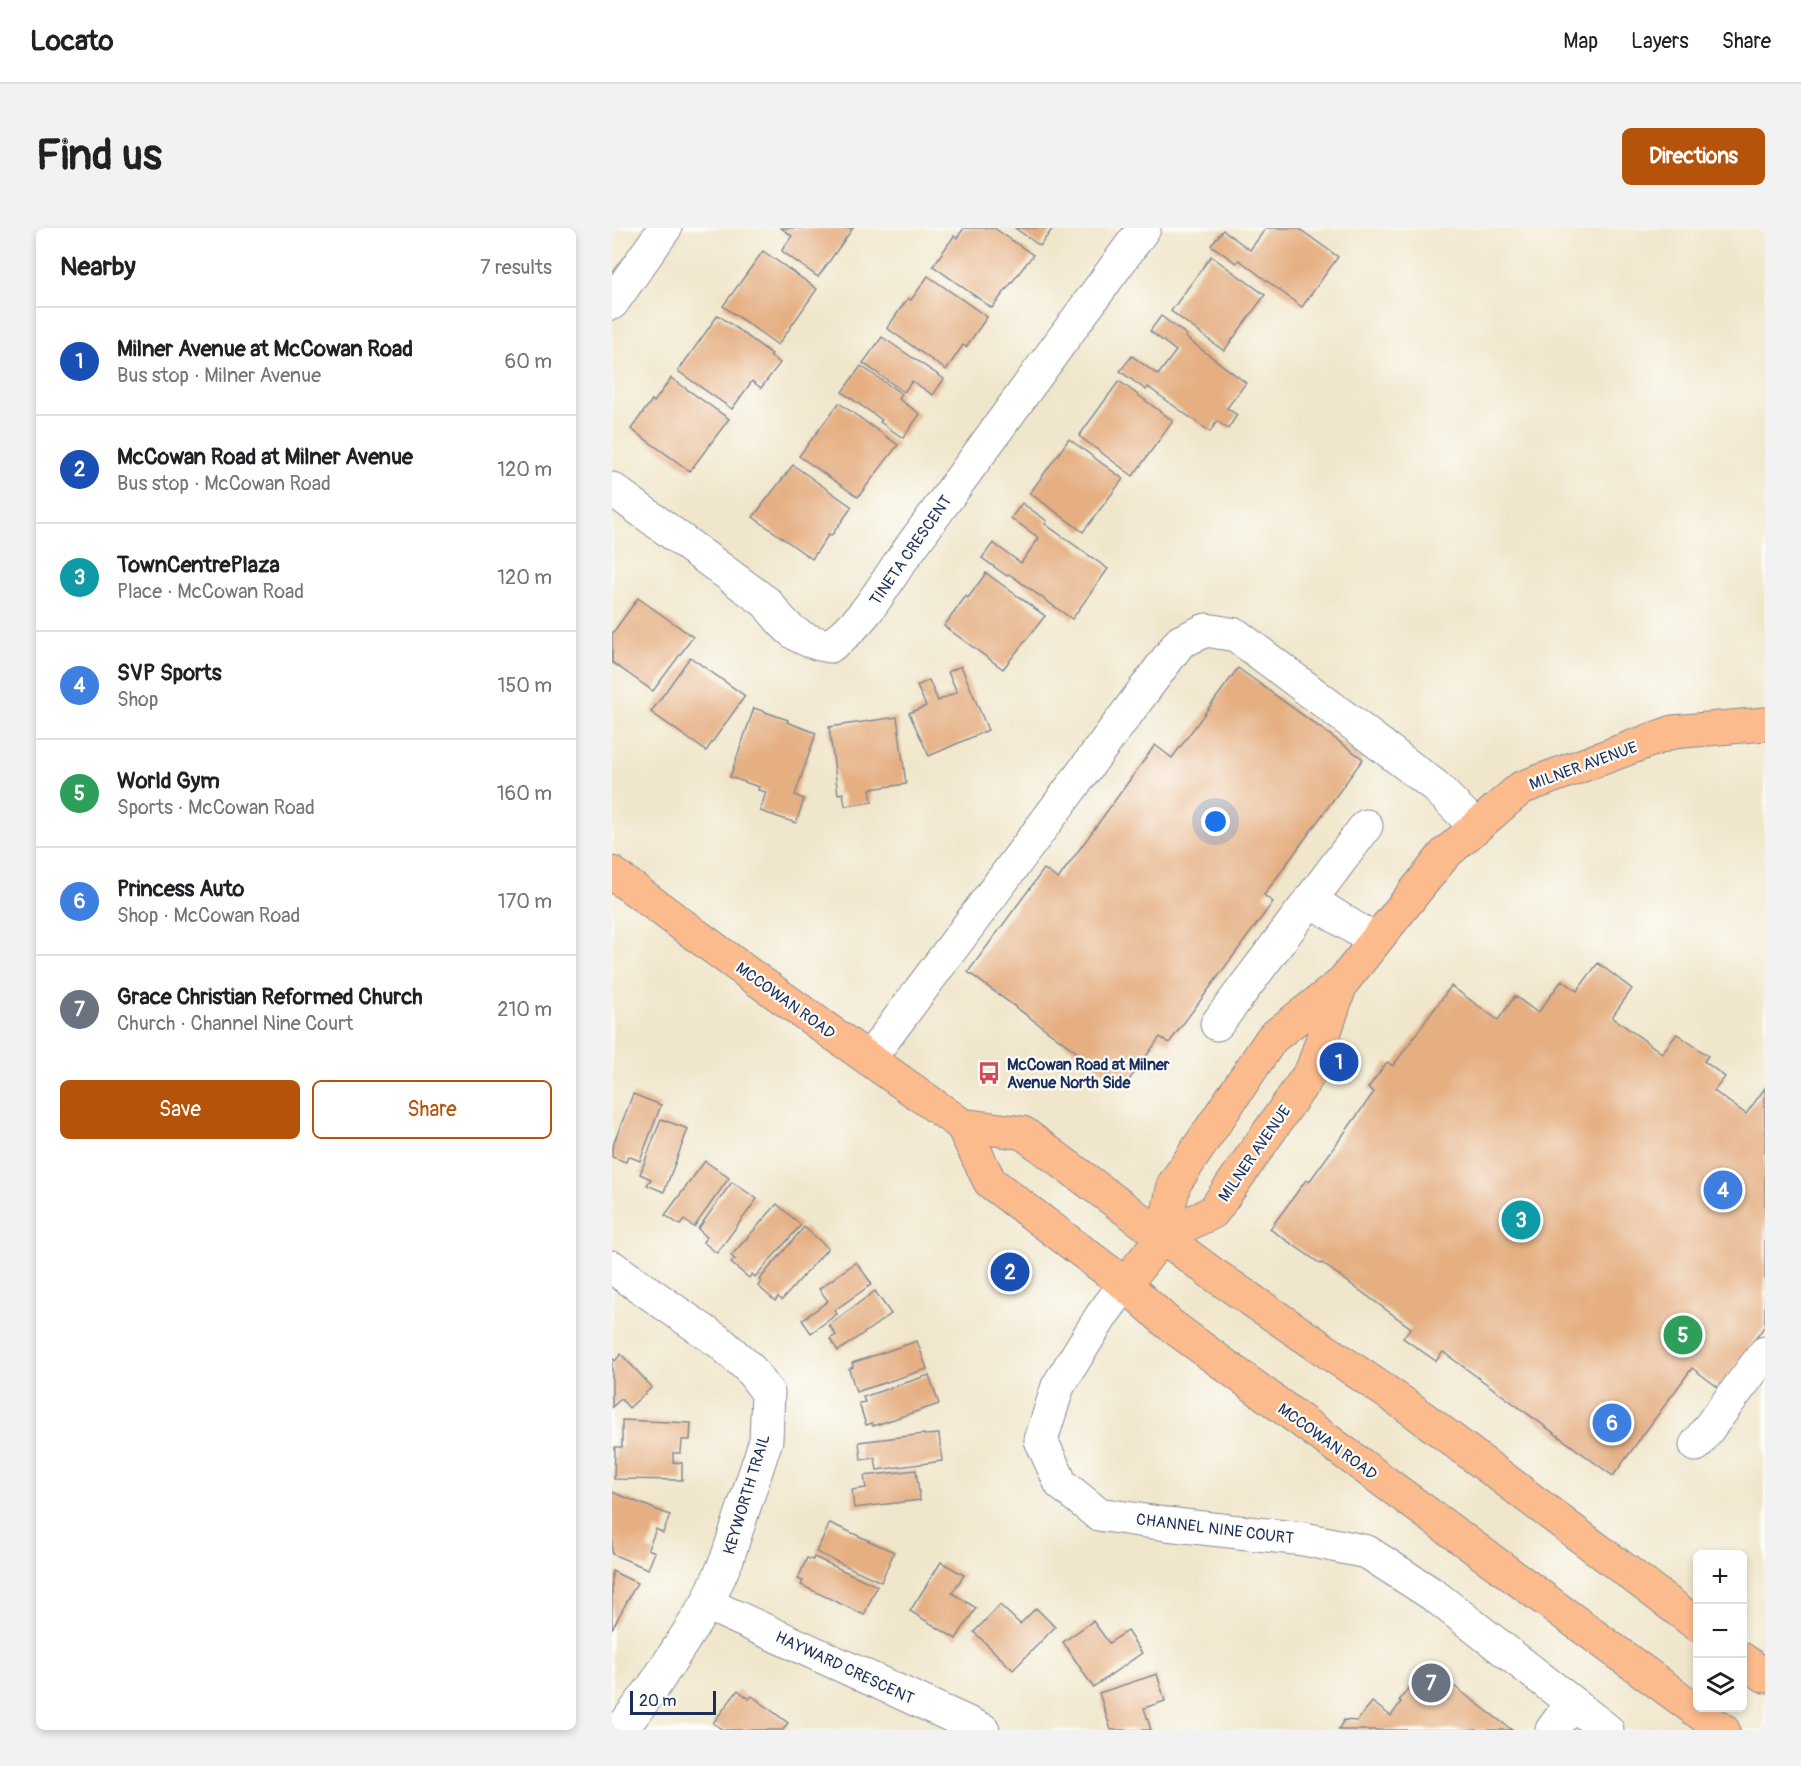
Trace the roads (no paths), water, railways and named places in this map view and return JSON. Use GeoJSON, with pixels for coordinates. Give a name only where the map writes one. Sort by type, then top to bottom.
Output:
{"type":"FeatureCollection","features":[{"type":"Feature","properties":{"kind":"main road","name":"MILNER AVENUE"},"geometry":{"type":"LineString","coordinates":[[1163,1236],[1174,1184],[1272,1038],[1341,984],[1445,854],[1521,788],[1673,732],[1765,724]]}},
{"type":"Feature","properties":{"kind":"main road","name":"MCCOWAN ROAD"},"geometry":{"type":"LineString","coordinates":[[612,873],[962,1125],[1023,1133],[1213,1274],[1410,1408],[1693,1621]]}},
{"type":"Feature","properties":{"kind":"main road","name":"MILNER AVENUE"},"geometry":{"type":"LineString","coordinates":[[1163,1236],[1213,1212],[1312,1070],[1341,984]]}},
{"type":"Feature","properties":{"kind":"main road","name":"MCCOWAN ROAD"},"geometry":{"type":"LineString","coordinates":[[962,1125],[990,1182],[1125,1284],[1179,1331],[1723,1730]]}},
{"type":"Feature","properties":{"kind":"main road","name":"CHANNEL NINE COURT"},"geometry":{"type":"LineString","coordinates":[[1125,1284],[1163,1236]]}},
{"type":"Feature","properties":{"kind":"main road"},"geometry":{"type":"LineString","coordinates":[[1747,1662],[1765,1676]]}},
{"type":"Feature","properties":{"kind":"street"},"geometry":{"type":"LineString","coordinates":[[612,303],[665,228]]}},
{"type":"Feature","properties":{"kind":"street","name":"TINETA CRESCENT"},"geometry":{"type":"LineString","coordinates":[[612,489],[767,603],[782,624],[796,635],[813,643],[830,646],[851,630],[873,603],[1144,228]]}},
{"type":"Feature","properties":{"kind":"street"},"geometry":{"type":"LineString","coordinates":[[869,1059],[1180,642],[1206,630],[1236,635],[1435,786],[1476,827]]}},
{"type":"Feature","properties":{"kind":"street"},"geometry":{"type":"LineString","coordinates":[[1217,1024],[1366,826]]}},
{"type":"Feature","properties":{"kind":"street"},"geometry":{"type":"LineString","coordinates":[[1310,900],[1375,941]]}},
{"type":"Feature","properties":{"kind":"street","name":"KEYWORTH TRAIL"},"geometry":{"type":"LineString","coordinates":[[612,1267],[721,1343],[750,1369],[768,1393],[766,1440],[727,1558],[707,1604],[654,1686],[621,1730]]}},
{"type":"Feature","properties":{"kind":"street","name":"CHANNEL NINE COURT"},"geometry":{"type":"LineString","coordinates":[[1125,1284],[1102,1315],[1065,1376],[1055,1397],[1041,1440],[1060,1484],[1098,1514],[1304,1539],[1367,1552],[1435,1596],[1606,1730]]}},
{"type":"Feature","properties":{"kind":"street"},"geometry":{"type":"LineString","coordinates":[[1696,1445],[1765,1353]]}},
{"type":"Feature","properties":{"kind":"street","name":"HAYWARD CRESCENT"},"geometry":{"type":"LineString","coordinates":[[707,1604],[983,1730]]}},
{"type":"Feature","properties":{"kind":"street"},"geometry":{"type":"LineString","coordinates":[[1552,1730],[1572,1703]]}},
{"type":"Feature","properties":{"kind":"place","name":"Milner Avenue at McCowan Road"},"geometry":{"type":"Point","coordinates":[1339,1062]}},
{"type":"Feature","properties":{"kind":"place","name":"McCowan Road at Milner Avenue North Side"},"geometry":{"type":"Point","coordinates":[989,1073]}},
{"type":"Feature","properties":{"kind":"place","name":"SVP Sports"},"geometry":{"type":"Point","coordinates":[1723,1190]}},
{"type":"Feature","properties":{"kind":"place","name":"TownCentrePlaza"},"geometry":{"type":"Point","coordinates":[1521,1220]}},
{"type":"Feature","properties":{"kind":"place","name":"McCowan Road at Milner Avenue"},"geometry":{"type":"Point","coordinates":[1010,1272]}},
{"type":"Feature","properties":{"kind":"place","name":"World Gym"},"geometry":{"type":"Point","coordinates":[1683,1335]}},
{"type":"Feature","properties":{"kind":"place","name":"Princess Auto"},"geometry":{"type":"Point","coordinates":[1612,1423]}},
{"type":"Feature","properties":{"kind":"place","name":"Grace Christian Reformed Church"},"geometry":{"type":"Point","coordinates":[1431,1683]}}]}
